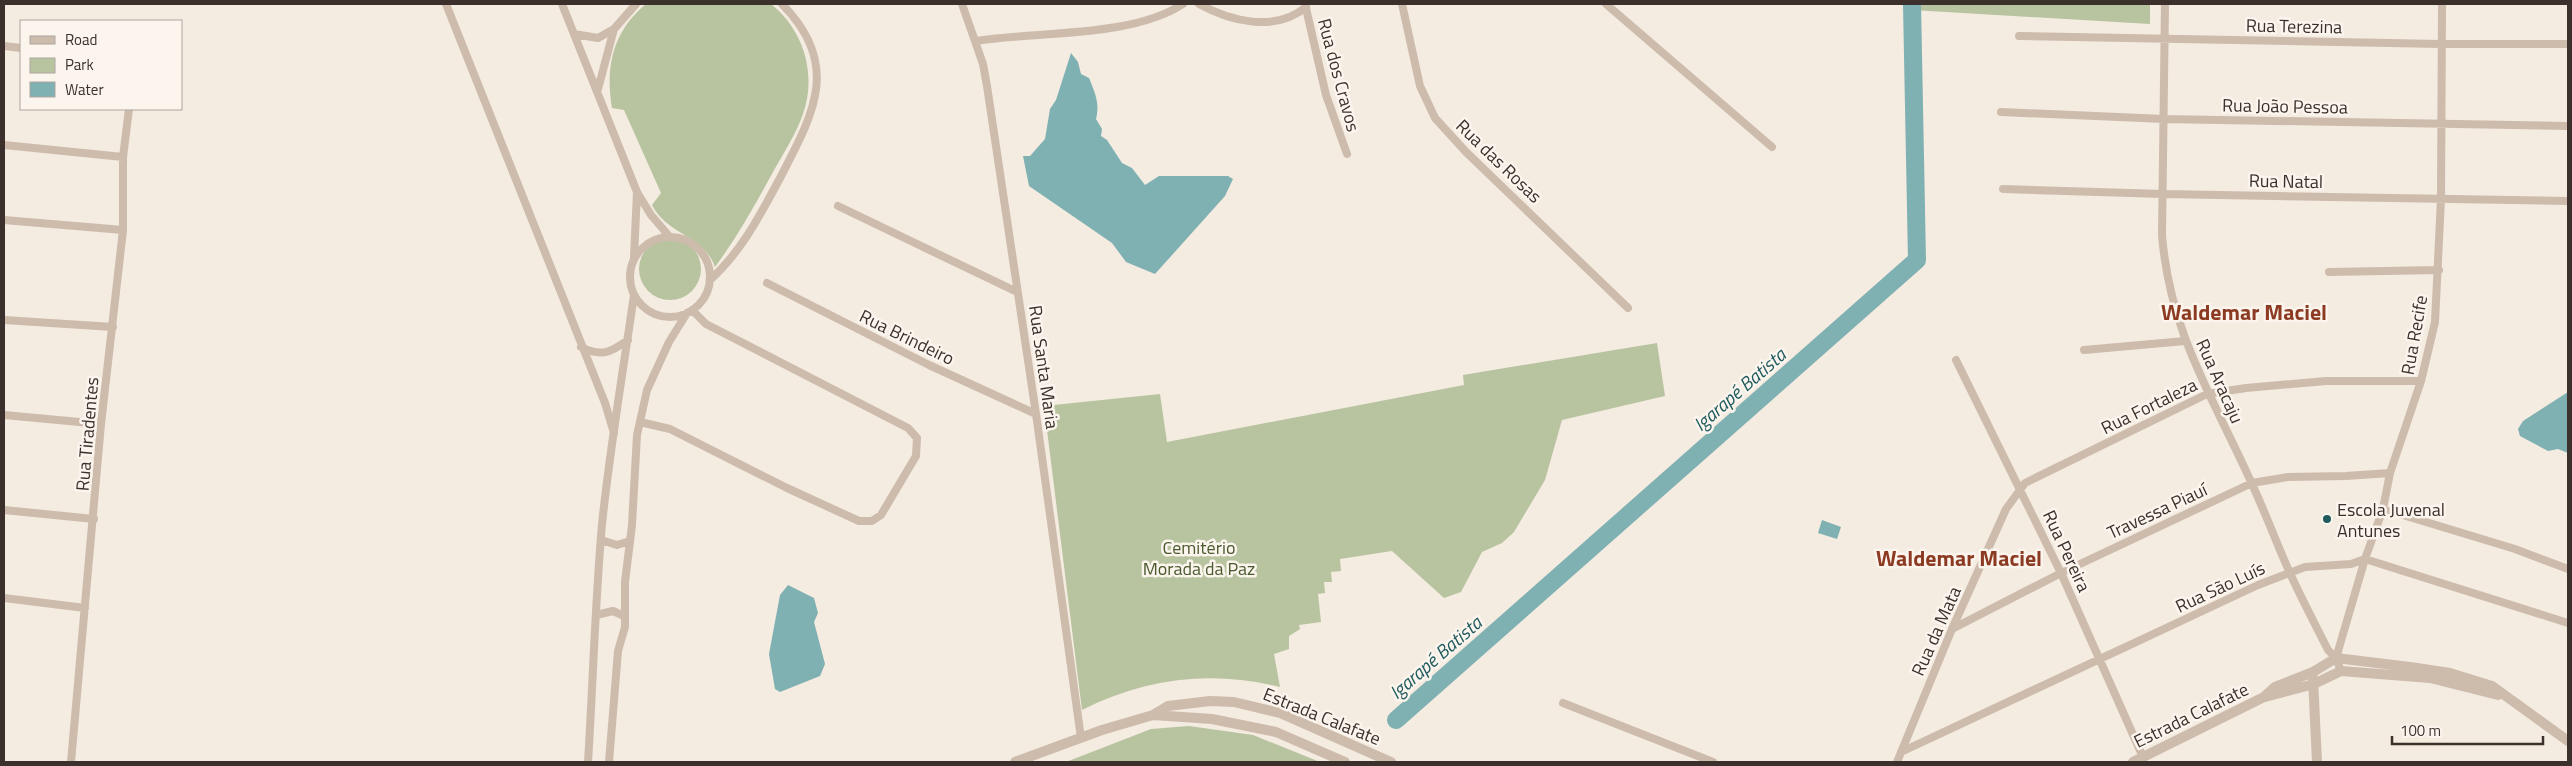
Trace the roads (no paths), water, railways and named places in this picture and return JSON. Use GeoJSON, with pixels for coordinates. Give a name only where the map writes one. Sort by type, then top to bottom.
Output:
{"type":"FeatureCollection","features":[{"type":"Feature","properties":{"kind":"street"},"geometry":{"type":"LineString","coordinates":[[446,4],[581,347],[605,403],[614,435]]}},
{"type":"Feature","properties":{"kind":"street"},"geometry":{"type":"LineString","coordinates":[[562,4],[598,89],[637,192],[651,215],[669,236]]}},
{"type":"Feature","properties":{"kind":"street"},"geometry":{"type":"LineString","coordinates":[[574,34],[598,38],[614,30],[636,4]]}},
{"type":"Feature","properties":{"kind":"street"},"geometry":{"type":"LineString","coordinates":[[609,762],[617,656],[624,627],[624,582],[630,540],[634,460],[640,422],[653,378],[669,342],[689,312],[704,297],[710,280],[736,253],[756,224],[813,109],[817,83],[814,57],[804,33],[782,4]]}},
{"type":"Feature","properties":{"kind":"street","name":"Rua Santa Maria"},"geometry":{"type":"LineString","coordinates":[[962,4],[976,41],[987,86],[1036,414],[1081,738]]}},
{"type":"Feature","properties":{"kind":"street"},"geometry":{"type":"LineString","coordinates":[[976,41],[1131,23],[1157,17],[1183,4]]}},
{"type":"Feature","properties":{"kind":"street"},"geometry":{"type":"LineString","coordinates":[[1198,4],[1236,18],[1266,22],[1292,17],[1305,5]]}},
{"type":"Feature","properties":{"kind":"street","name":"Rua das Rosas"},"geometry":{"type":"LineString","coordinates":[[1402,4],[1420,86],[1435,118],[1466,152],[1628,308]]}},
{"type":"Feature","properties":{"kind":"street"},"geometry":{"type":"LineString","coordinates":[[1606,4],[1772,147]]}},
{"type":"Feature","properties":{"kind":"street","name":"Rua Aracaju"},"geometry":{"type":"LineString","coordinates":[[2164,4],[2164,265],[2172,300],[2185,341],[2207,394],[2252,483],[2289,571],[2328,650],[2336,658],[2341,671]]}},
{"type":"Feature","properties":{"kind":"street","name":"Rua Recife"},"geometry":{"type":"LineString","coordinates":[[2336,658],[2365,559],[2383,509],[2390,472],[2421,381],[2434,322],[2439,270],[2441,199],[2440,44],[2442,4]]}},
{"type":"Feature","properties":{"kind":"street","name":"Rua dos Cravos"},"geometry":{"type":"LineString","coordinates":[[1305,5],[1326,95],[1347,154]]}},
{"type":"Feature","properties":{"kind":"street"},"geometry":{"type":"LineString","coordinates":[[598,89],[614,30]]}},
{"type":"Feature","properties":{"kind":"street","name":"Rua Terezina"},"geometry":{"type":"LineString","coordinates":[[2018,36],[2440,44],[2568,44]]}},
{"type":"Feature","properties":{"kind":"street"},"geometry":{"type":"LineString","coordinates":[[4,46],[20,48]]}},
{"type":"Feature","properties":{"kind":"street","name":"Rua Tiradentes"},"geometry":{"type":"LineString","coordinates":[[72,762],[101,424],[123,230],[123,157],[129,110]]}},
{"type":"Feature","properties":{"kind":"street","name":"Rua João Pessoa"},"geometry":{"type":"LineString","coordinates":[[2001,112],[2164,118],[2568,126]]}},
{"type":"Feature","properties":{"kind":"street"},"geometry":{"type":"LineString","coordinates":[[4,145],[123,157]]}},
{"type":"Feature","properties":{"kind":"street","name":"Rua Natal"},"geometry":{"type":"LineString","coordinates":[[2003,189],[2163,194],[2568,201]]}},
{"type":"Feature","properties":{"kind":"street"},"geometry":{"type":"LineString","coordinates":[[637,192],[634,258],[629,280],[634,295],[645,308],[661,316],[679,316],[689,312]]}},
{"type":"Feature","properties":{"kind":"street"},"geometry":{"type":"LineString","coordinates":[[838,206],[1017,292]]}},
{"type":"Feature","properties":{"kind":"street"},"geometry":{"type":"LineString","coordinates":[[4,220],[123,230]]}},
{"type":"Feature","properties":{"kind":"street"},"geometry":{"type":"LineString","coordinates":[[634,258],[648,242],[669,236],[684,239],[696,246],[706,258],[710,280]]}},
{"type":"Feature","properties":{"kind":"street"},"geometry":{"type":"LineString","coordinates":[[2330,272],[2439,270]]}},
{"type":"Feature","properties":{"kind":"street","name":"Rua Brindeiro"},"geometry":{"type":"LineString","coordinates":[[767,284],[929,365],[1036,414]]}},
{"type":"Feature","properties":{"kind":"street"},"geometry":{"type":"LineString","coordinates":[[588,762],[601,540],[634,295]]}},
{"type":"Feature","properties":{"kind":"street"},"geometry":{"type":"LineString","coordinates":[[640,422],[670,429],[859,522],[872,521],[881,515],[916,456],[917,438],[908,428],[706,324],[689,312]]}},
{"type":"Feature","properties":{"kind":"street"},"geometry":{"type":"LineString","coordinates":[[4,320],[113,327]]}},
{"type":"Feature","properties":{"kind":"street"},"geometry":{"type":"LineString","coordinates":[[581,347],[595,353],[607,353],[628,340]]}},
{"type":"Feature","properties":{"kind":"street"},"geometry":{"type":"LineString","coordinates":[[2084,350],[2185,341]]}},
{"type":"Feature","properties":{"kind":"street","name":"Rua Pereira"},"geometry":{"type":"LineString","coordinates":[[1956,360],[2061,573],[2143,757]]}},
{"type":"Feature","properties":{"kind":"street","name":"Rua Fortaleza"},"geometry":{"type":"LineString","coordinates":[[2021,489],[2025,483],[2207,394],[2255,387],[2326,381],[2421,381]]}},
{"type":"Feature","properties":{"kind":"street"},"geometry":{"type":"LineString","coordinates":[[4,415],[101,424]]}},
{"type":"Feature","properties":{"kind":"street","name":"Travessa Piauí"},"geometry":{"type":"LineString","coordinates":[[1952,629],[2061,573],[2252,483],[2288,477],[2346,476],[2390,472]]}},
{"type":"Feature","properties":{"kind":"street","name":"Rua da Mata"},"geometry":{"type":"LineString","coordinates":[[1897,762],[1952,629],[2006,509],[2021,489]]}},
{"type":"Feature","properties":{"kind":"street"},"geometry":{"type":"LineString","coordinates":[[2383,509],[2515,549],[2568,569]]}},
{"type":"Feature","properties":{"kind":"street"},"geometry":{"type":"LineString","coordinates":[[4,510],[94,519]]}},
{"type":"Feature","properties":{"kind":"street"},"geometry":{"type":"LineString","coordinates":[[601,540],[617,546],[630,540]]}},
{"type":"Feature","properties":{"kind":"street"},"geometry":{"type":"LineString","coordinates":[[2365,559],[2568,623]]}},
{"type":"Feature","properties":{"kind":"street","name":"Rua São Luís"},"geometry":{"type":"LineString","coordinates":[[1901,752],[2289,571],[2305,567],[2351,564],[2365,559]]}},
{"type":"Feature","properties":{"kind":"street"},"geometry":{"type":"LineString","coordinates":[[4,598],[85,608]]}},
{"type":"Feature","properties":{"kind":"street"},"geometry":{"type":"LineString","coordinates":[[596,615],[613,611],[624,616]]}},
{"type":"Feature","properties":{"kind":"street"},"geometry":{"type":"LineString","coordinates":[[2336,658],[2450,673],[2481,682],[2509,697],[2568,741]]}},
{"type":"Feature","properties":{"kind":"street","name":"Estrada Calafate"},"geometry":{"type":"LineString","coordinates":[[2264,697],[2275,688],[2295,677],[2313,672],[2336,658]]}},
{"type":"Feature","properties":{"kind":"street"},"geometry":{"type":"LineString","coordinates":[[2341,671],[2430,678],[2509,697]]}},
{"type":"Feature","properties":{"kind":"street","name":"Estrada Calafate"},"geometry":{"type":"LineString","coordinates":[[2132,762],[2264,697],[2314,684],[2341,671]]}},
{"type":"Feature","properties":{"kind":"street"},"geometry":{"type":"LineString","coordinates":[[2313,672],[2317,762]]}},
{"type":"Feature","properties":{"kind":"street","name":"Estrada Calafate"},"geometry":{"type":"LineString","coordinates":[[1015,762],[1153,715],[1168,706],[1234,702],[1280,713],[1391,762]]}},
{"type":"Feature","properties":{"kind":"street"},"geometry":{"type":"LineString","coordinates":[[1563,702],[1713,762]]}},
{"type":"Feature","properties":{"kind":"street","name":"Estrada Calafate"},"geometry":{"type":"LineString","coordinates":[[1153,715],[1212,719],[1276,732],[1344,762]]}},
{"type":"Feature","properties":{"kind":"water"},"geometry":{"type":"Polygon","coordinates":[[[1071,53],[1078,62],[1081,74],[1089,78],[1093,88],[1097,103],[1096,119],[1102,129],[1101,136],[1107,140],[1122,163],[1132,168],[1145,185],[1159,176],[1228,176],[1233,179],[1225,196],[1155,274],[1126,262],[1112,243],[1029,186],[1023,156],[1030,156],[1045,139],[1050,109],[1056,100],[1071,53]]]}},
{"type":"Feature","properties":{"kind":"water"},"geometry":{"type":"Polygon","coordinates":[[[2568,392],[2568,453],[2558,449],[2548,451],[2520,436],[2518,429],[2523,421],[2568,392]]]}},
{"type":"Feature","properties":{"kind":"water"},"geometry":{"type":"Polygon","coordinates":[[[1822,520],[1841,527],[1837,539],[1818,533],[1822,520]]]}},
{"type":"Feature","properties":{"kind":"water"},"geometry":{"type":"Polygon","coordinates":[[[788,585],[814,598],[818,613],[814,622],[825,664],[820,676],[780,692],[775,689],[769,654],[780,595],[788,585]]]}},
{"type":"Feature","properties":{"kind":"waterway","name":"Igarapé Batista"},"geometry":{"type":"LineString","coordinates":[[1396,720],[1917,260],[1912,4]]}},
{"type":"Feature","properties":{"kind":"place","name":"Escola Juvenal Antunes"},"geometry":{"type":"Point","coordinates":[2327,519]}},
{"type":"Feature","properties":{"kind":"district","name":"Waldemar Maciel"},"geometry":{"type":"Point","coordinates":[2244,312]}},
{"type":"Feature","properties":{"kind":"district","name":"Waldemar Maciel"},"geometry":{"type":"Point","coordinates":[1959,558]}},
{"type":"Feature","properties":{"kind":"park label","name":"Cemitério Morada da Paz"},"geometry":{"type":"Point","coordinates":[1199,557]}}]}
